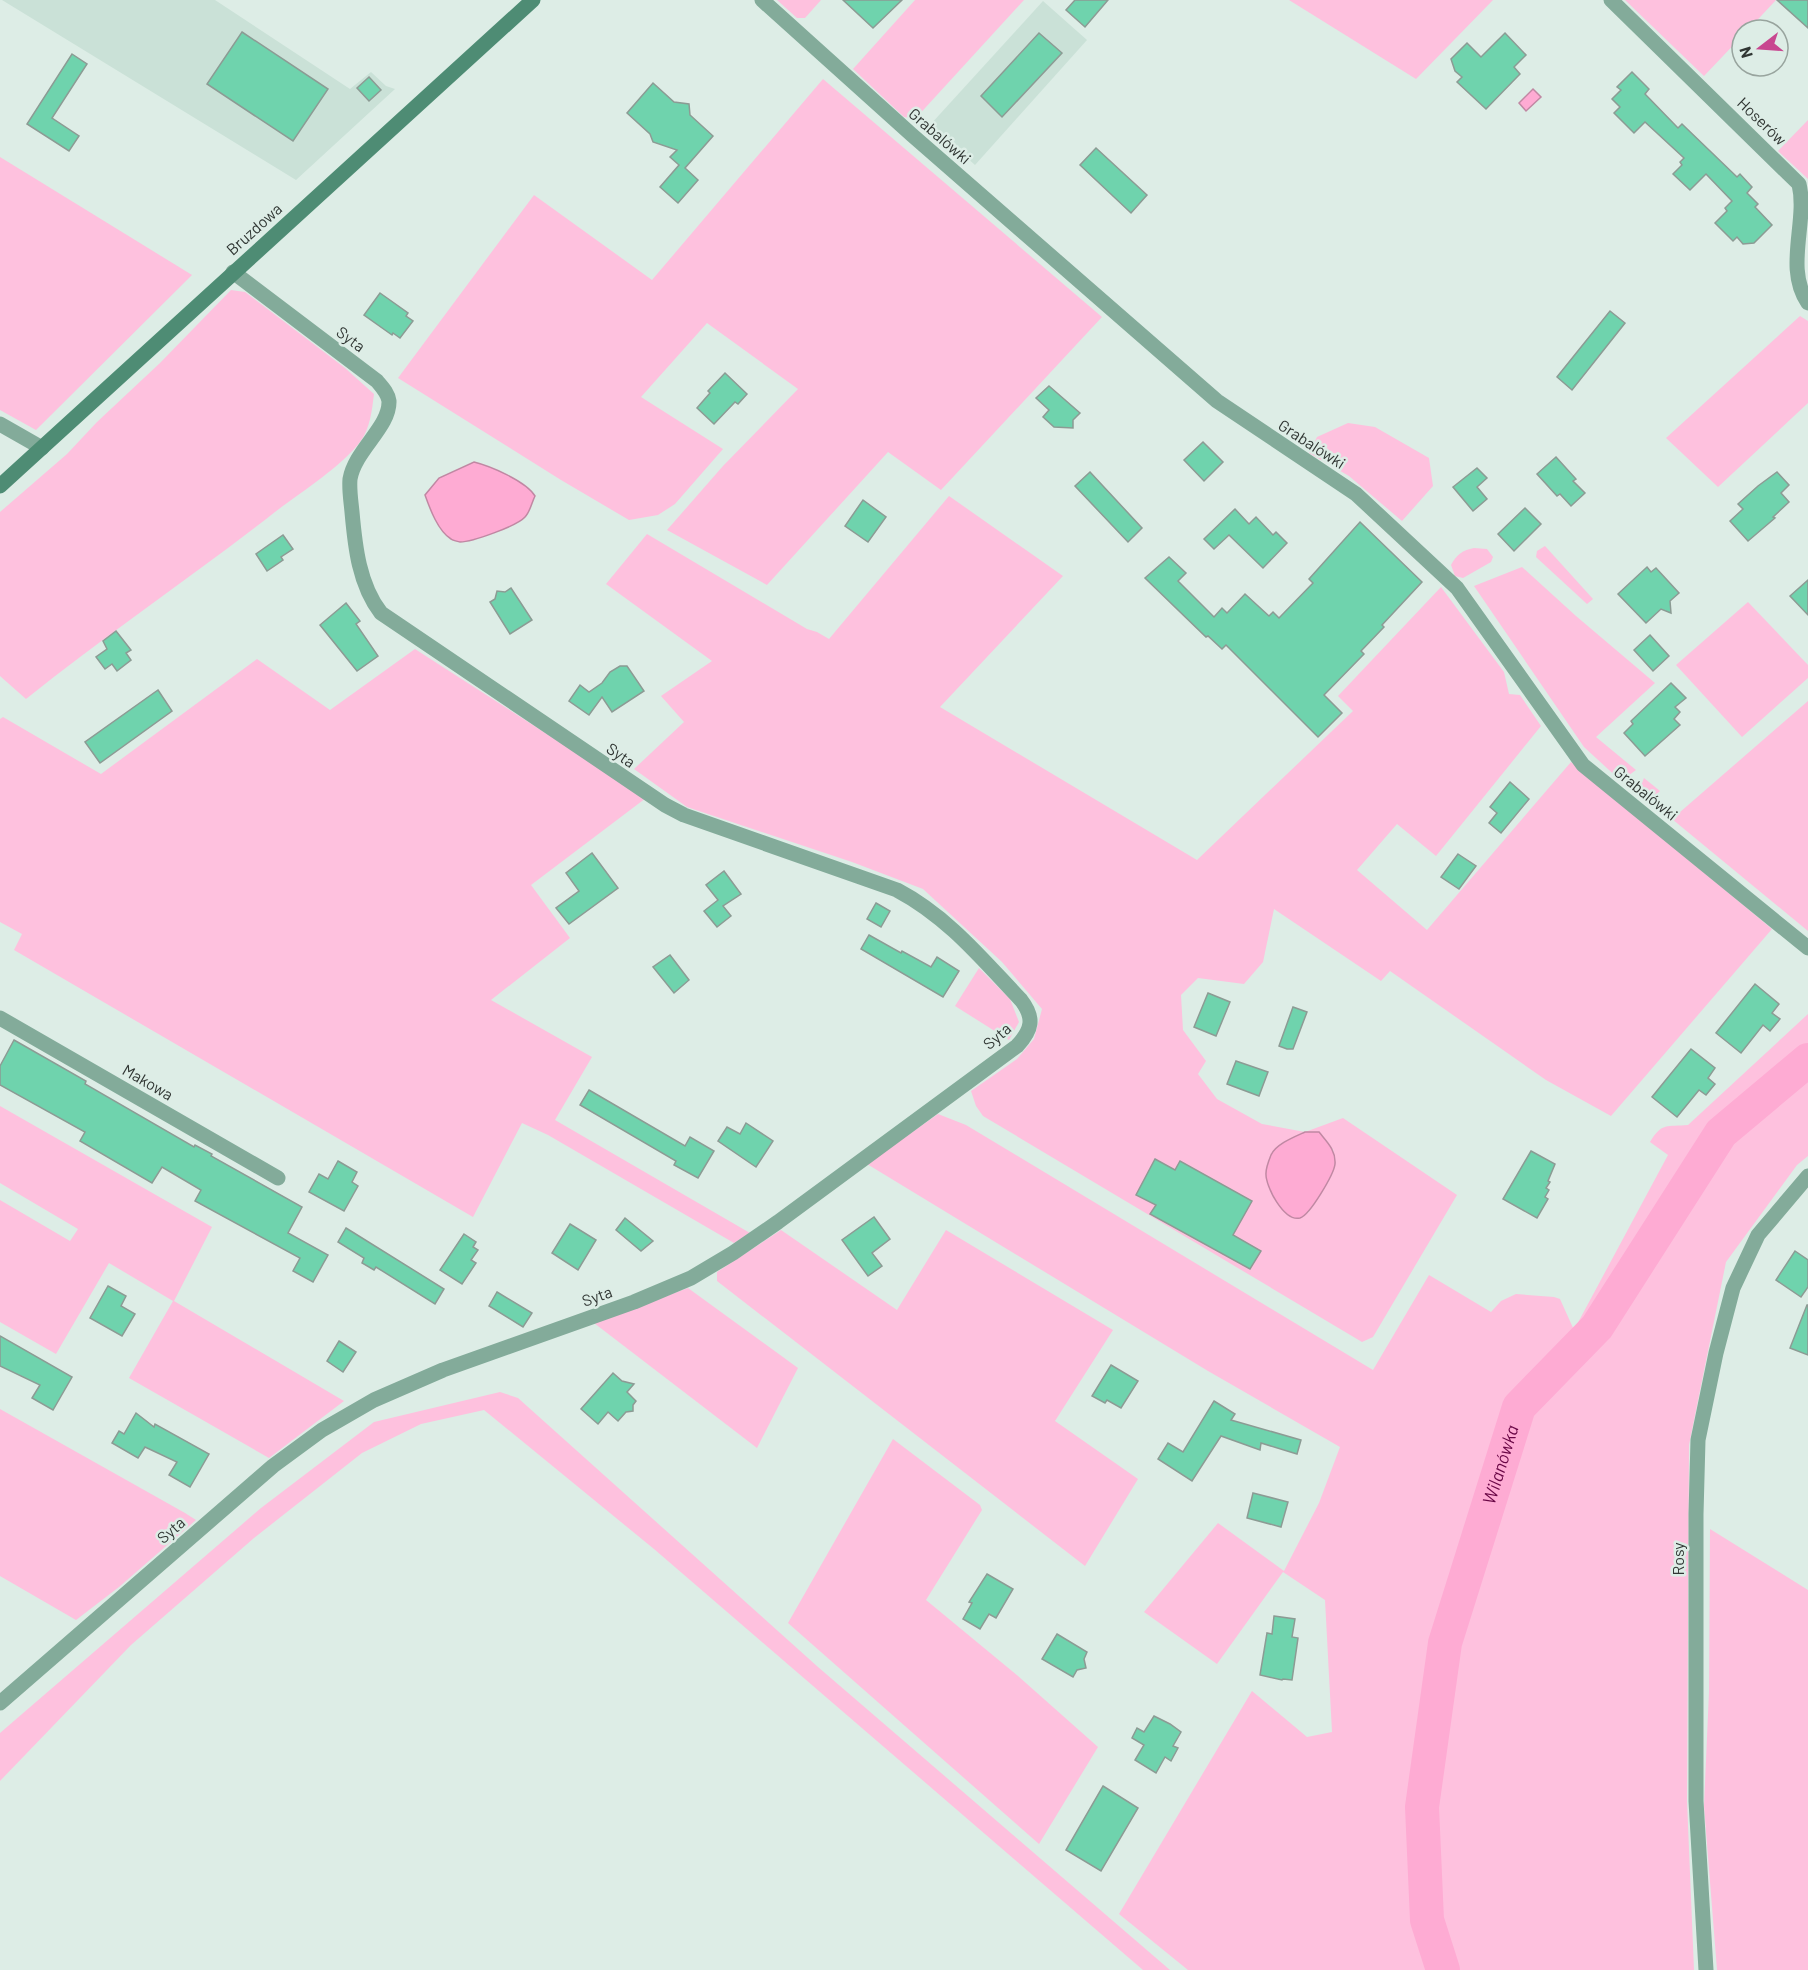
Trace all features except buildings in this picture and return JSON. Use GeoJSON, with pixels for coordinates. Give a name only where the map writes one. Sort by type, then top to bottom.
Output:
{"type":"FeatureCollection","features":[{"type":"Feature","properties":{"kind":"street","name":"Bruzdowa"},"geometry":{"type":"LineString","coordinates":[[0,486],[533,0]]}},
{"type":"Feature","properties":{"kind":"street","name":"Grabalówki"},"geometry":{"type":"LineString","coordinates":[[762,0],[912,135],[1217,401],[1356,494],[1457,588],[1583,765],[1808,948]]}},
{"type":"Feature","properties":{"kind":"street","name":"Hoserów"},"geometry":{"type":"LineString","coordinates":[[1611,0],[1799,184],[1802,201],[1799,279],[1808,303]]}},
{"type":"Feature","properties":{"kind":"street","name":"Syta"},"geometry":{"type":"LineString","coordinates":[[0,1703],[273,1466],[322,1430],[374,1400],[443,1370],[634,1302],[691,1278],[778,1222],[941,1102],[1017,1046],[1029,1029],[1030,1019],[1027,1008],[1021,1000],[959,934],[916,900],[887,886],[684,815],[665,806],[381,613],[369,594],[361,571],[354,532],[350,480],[358,457],[388,410],[389,399],[377,381],[233,272]]}},
{"type":"Feature","properties":{"kind":"street"},"geometry":{"type":"LineString","coordinates":[[0,424],[42,448]]}},
{"type":"Feature","properties":{"kind":"street","name":"Makowa"},"geometry":{"type":"LineString","coordinates":[[0,1018],[278,1178]]}},
{"type":"Feature","properties":{"kind":"street","name":"Rosy"},"geometry":{"type":"LineString","coordinates":[[1706,1970],[1695,1801],[1698,1440],[1716,1353],[1733,1288],[1758,1235],[1808,1176]]}},
{"type":"Feature","properties":{"kind":"shaded area"},"geometry":{"type":"Polygon","coordinates":[[[2,0],[215,0],[350,89],[371,72],[386,86],[395,89],[296,180],[2,0]]]}},
{"type":"Feature","properties":{"kind":"shaded area"},"geometry":{"type":"Polygon","coordinates":[[[777,0],[821,0],[805,18],[797,18],[777,0]]]}},
{"type":"Feature","properties":{"kind":"shaded area"},"geometry":{"type":"Polygon","coordinates":[[[915,0],[1024,0],[915,119],[904,117],[853,69],[915,0]]]}},
{"type":"Feature","properties":{"kind":"shaded area"},"geometry":{"type":"Polygon","coordinates":[[[1289,0],[1493,0],[1416,79],[1289,0]]]}},
{"type":"Feature","properties":{"kind":"shaded area"},"geometry":{"type":"Polygon","coordinates":[[[1625,0],[1776,0],[1759,18],[1730,18],[1730,49],[1704,76],[1625,0]]]}},
{"type":"Feature","properties":{"kind":"shaded area"},"geometry":{"type":"Polygon","coordinates":[[[1043,1],[1087,40],[975,165],[930,125],[1043,1]]]}},
{"type":"Feature","properties":{"kind":"shaded area"},"geometry":{"type":"Polygon","coordinates":[[[823,79],[1102,317],[941,490],[888,452],[767,585],[667,530],[723,466],[798,389],[707,323],[641,397],[723,449],[675,504],[658,515],[629,520],[398,378],[534,195],[652,280],[823,79]]]}},
{"type":"Feature","properties":{"kind":"shaded area"},"geometry":{"type":"Polygon","coordinates":[[[1533,89],[1541,97],[1526,111],[1519,103],[1533,89]]]}},
{"type":"Feature","properties":{"kind":"shaded area"},"geometry":{"type":"Polygon","coordinates":[[[1808,120],[1808,179],[1778,151],[1808,120]]]}},
{"type":"Feature","properties":{"kind":"shaded area"},"geometry":{"type":"Polygon","coordinates":[[[0,157],[192,275],[36,430],[0,410],[0,157]]]}},
{"type":"Feature","properties":{"kind":"shaded area"},"geometry":{"type":"Polygon","coordinates":[[[231,290],[245,292],[345,368],[374,394],[370,419],[363,437],[342,461],[320,479],[26,699],[0,676],[0,512],[67,454],[231,290]]]}},
{"type":"Feature","properties":{"kind":"shaded area"},"geometry":{"type":"Polygon","coordinates":[[[1800,316],[1808,321],[1808,403],[1718,487],[1666,438],[1800,316]]]}},
{"type":"Feature","properties":{"kind":"shaded area"},"geometry":{"type":"Polygon","coordinates":[[[1348,423],[1375,427],[1429,458],[1433,486],[1402,521],[1349,476],[1309,453],[1317,437],[1348,423]]]}},
{"type":"Feature","properties":{"kind":"shaded area"},"geometry":{"type":"Polygon","coordinates":[[[474,462],[516,480],[535,496],[525,517],[520,521],[484,536],[459,542],[442,531],[425,495],[439,478],[474,462]]]}},
{"type":"Feature","properties":{"kind":"shaded area"},"geometry":{"type":"Polygon","coordinates":[[[949,496],[1063,576],[940,707],[1197,860],[1353,711],[1338,696],[1441,587],[1504,672],[1509,694],[1520,695],[1541,726],[1436,856],[1397,824],[1357,870],[1427,930],[1571,762],[1772,929],[1611,1116],[1546,1080],[1390,971],[1381,981],[1274,909],[1263,962],[1244,984],[1198,978],[1181,995],[1183,1030],[1206,1061],[1198,1074],[1217,1099],[1262,1124],[1305,1132],[1343,1118],[1457,1195],[1373,1337],[1362,1342],[983,1116],[976,1106],[971,1091],[1017,1059],[1034,1039],[1042,1009],[1002,962],[923,889],[852,862],[687,807],[634,769],[684,722],[661,696],[712,661],[606,584],[647,534],[807,629],[829,639],[949,496]],[[1333,1148],[1300,1218],[1309,1212],[1335,1165],[1333,1148]]]}},
{"type":"Feature","properties":{"kind":"shaded area"},"geometry":{"type":"Polygon","coordinates":[[[1545,546],[1593,599],[1587,604],[1536,557],[1537,551],[1545,546]]]}},
{"type":"Feature","properties":{"kind":"shaded area"},"geometry":{"type":"Polygon","coordinates":[[[1487,549],[1493,557],[1491,562],[1463,578],[1455,576],[1451,565],[1453,561],[1466,550],[1487,549]]]}},
{"type":"Feature","properties":{"kind":"shaded area"},"geometry":{"type":"Polygon","coordinates":[[[1522,567],[1655,683],[1596,737],[1636,770],[1621,781],[1584,747],[1474,586],[1522,567]]]}},
{"type":"Feature","properties":{"kind":"shaded area"},"geometry":{"type":"Polygon","coordinates":[[[1748,602],[1808,665],[1808,678],[1742,737],[1676,665],[1748,602]]]}},
{"type":"Feature","properties":{"kind":"shaded area"},"geometry":{"type":"Polygon","coordinates":[[[415,649],[646,798],[531,885],[570,938],[491,1000],[592,1057],[555,1120],[750,1233],[734,1243],[548,1135],[522,1123],[473,1217],[14,950],[22,934],[0,922],[0,719],[3,717],[101,774],[257,659],[330,710],[415,649]]]}},
{"type":"Feature","properties":{"kind":"shaded area"},"geometry":{"type":"Polygon","coordinates":[[[1808,701],[1808,931],[1672,819],[1808,701]]]}},
{"type":"Feature","properties":{"kind":"shaded area"},"geometry":{"type":"Polygon","coordinates":[[[1644,778],[1660,791],[1647,803],[1637,795],[1644,778]]]}},
{"type":"Feature","properties":{"kind":"shaded area"},"geometry":{"type":"Polygon","coordinates":[[[979,968],[1010,999],[1019,1022],[1009,1040],[955,1006],[979,968]]]}},
{"type":"Feature","properties":{"kind":"shaded area"},"geometry":{"type":"Polygon","coordinates":[[[1808,1014],[1808,1156],[1797,1165],[1726,1262],[1689,1445],[1687,1801],[1694,1970],[1188,1970],[1119,1914],[1252,1691],[1307,1737],[1332,1732],[1325,1600],[1283,1572],[1217,1664],[1144,1612],[1218,1523],[1284,1571],[1319,1503],[1340,1447],[1208,1371],[867,1164],[938,1114],[966,1125],[1373,1370],[1429,1275],[1491,1312],[1501,1301],[1516,1294],[1560,1299],[1574,1330],[1668,1155],[1650,1142],[1654,1136],[1662,1128],[1688,1125],[1808,1014]]]}},
{"type":"Feature","properties":{"kind":"shaded area"},"geometry":{"type":"Polygon","coordinates":[[[0,1106],[212,1227],[174,1301],[344,1401],[269,1458],[129,1378],[173,1301],[109,1263],[56,1354],[0,1322],[0,1200],[70,1241],[78,1229],[0,1183],[0,1106]]]}},
{"type":"Feature","properties":{"kind":"shaded area"},"geometry":{"type":"Polygon","coordinates":[[[1305,1132],[1319,1132],[1332,1150],[1335,1164],[1326,1185],[1310,1210],[1300,1218],[1294,1218],[1282,1209],[1272,1194],[1266,1171],[1271,1155],[1277,1147],[1305,1132]]]}},
{"type":"Feature","properties":{"kind":"shaded area"},"geometry":{"type":"Polygon","coordinates":[[[781,1230],[897,1310],[946,1230],[1113,1330],[1055,1421],[1138,1479],[1085,1566],[717,1281],[717,1272],[781,1230]]]}},
{"type":"Feature","properties":{"kind":"shaded area"},"geometry":{"type":"Polygon","coordinates":[[[688,1288],[798,1368],[757,1448],[594,1323],[688,1288]]]}},
{"type":"Feature","properties":{"kind":"shaded area"},"geometry":{"type":"Polygon","coordinates":[[[500,1392],[518,1398],[818,1667],[1170,1970],[1143,1970],[654,1549],[484,1410],[421,1424],[362,1453],[254,1538],[131,1645],[0,1781],[0,1733],[261,1508],[374,1422],[500,1392]]]}},
{"type":"Feature","properties":{"kind":"shaded area"},"geometry":{"type":"Polygon","coordinates":[[[0,1409],[196,1520],[119,1587],[76,1620],[0,1576],[0,1409]]]}},
{"type":"Feature","properties":{"kind":"shaded area"},"geometry":{"type":"Polygon","coordinates":[[[893,1439],[980,1505],[982,1510],[926,1600],[1018,1676],[1098,1747],[1039,1844],[788,1623],[893,1439]]]}},
{"type":"Feature","properties":{"kind":"shaded area"},"geometry":{"type":"Polygon","coordinates":[[[1710,1529],[1808,1590],[1808,1970],[1717,1970],[1704,1806],[1709,1692],[1710,1529]]]}},
{"type":"Feature","properties":{"kind":"waterway","name":"Wilanówka"},"geometry":{"type":"LineString","coordinates":[[1443,1970],[1427,1920],[1422,1807],[1445,1643],[1519,1407],[1597,1327],[1721,1133],[1808,1060]]}}]}
